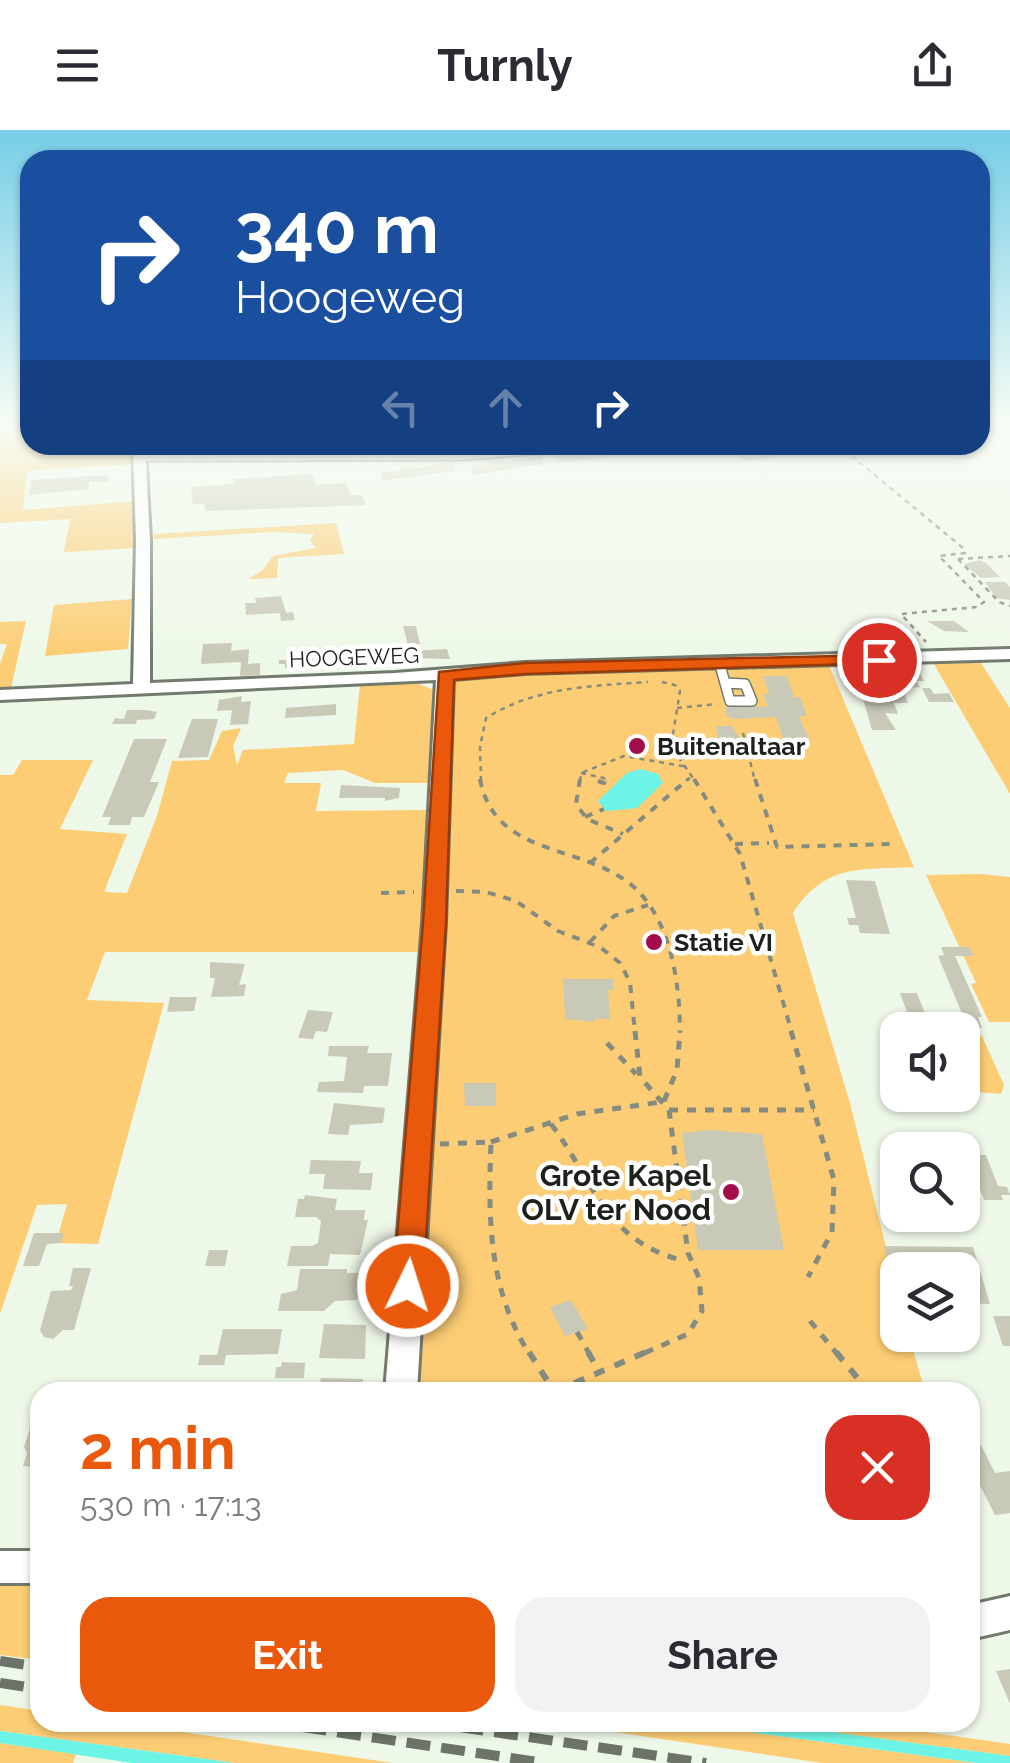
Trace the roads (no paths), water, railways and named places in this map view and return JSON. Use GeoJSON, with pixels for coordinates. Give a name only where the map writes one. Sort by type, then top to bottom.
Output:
{"type":"FeatureCollection","features":[{"type":"Feature","properties":{"kind":"street"},"geometry":{"type":"LineString","coordinates":[[139,503],[141,688]]}},
{"type":"Feature","properties":{"kind":"street","name":"HOOGEWEG"},"geometry":{"type":"LineString","coordinates":[[0,695],[445,676],[525,668],[723,674],[1010,654]]}},
{"type":"Feature","properties":{"kind":"street"},"geometry":{"type":"LineString","coordinates":[[401,1382],[445,676]]}},
{"type":"Feature","properties":{"kind":"street"},"geometry":{"type":"LineString","coordinates":[[0,1566],[30,1567]]}},
{"type":"Feature","properties":{"kind":"street"},"geometry":{"type":"LineString","coordinates":[[980,1620],[1010,1613]]}},
{"type":"Feature","properties":{"kind":"lane"},"geometry":{"type":"LineString","coordinates":[[723,674],[745,684],[752,701],[730,701],[723,674]]}},
{"type":"Feature","properties":{"kind":"water"},"geometry":{"type":"Polygon","coordinates":[[[640,769],[658,774],[663,783],[637,808],[606,811],[598,801],[627,773],[640,769]]]}},
{"type":"Feature","properties":{"kind":"water"},"geometry":{"type":"Polygon","coordinates":[[[0,1731],[235,1763],[132,1763],[0,1743],[0,1731]]]}},
{"type":"Feature","properties":{"kind":"water"},"geometry":{"type":"Polygon","coordinates":[[[750,1732],[831,1732],[1010,1756],[1010,1763],[977,1763],[750,1732]]]}},
{"type":"Feature","properties":{"kind":"railway"},"geometry":{"type":"LineString","coordinates":[[0,1661],[30,1666]]}},
{"type":"Feature","properties":{"kind":"railway"},"geometry":{"type":"LineString","coordinates":[[0,1683],[30,1688]]}},
{"type":"Feature","properties":{"kind":"railway"},"geometry":{"type":"LineString","coordinates":[[336,1732],[545,1763]]}},
{"type":"Feature","properties":{"kind":"railway"},"geometry":{"type":"LineString","coordinates":[[494,1732],[706,1763]]}},
{"type":"Feature","properties":{"kind":"place","name":"Buitenaltaar"},"geometry":{"type":"Point","coordinates":[637,746]}},
{"type":"Feature","properties":{"kind":"place","name":"Statie VI"},"geometry":{"type":"Point","coordinates":[654,942]}},
{"type":"Feature","properties":{"kind":"place","name":"Grote Kapel OLV ter Nood"},"geometry":{"type":"Point","coordinates":[731,1192]}}]}
